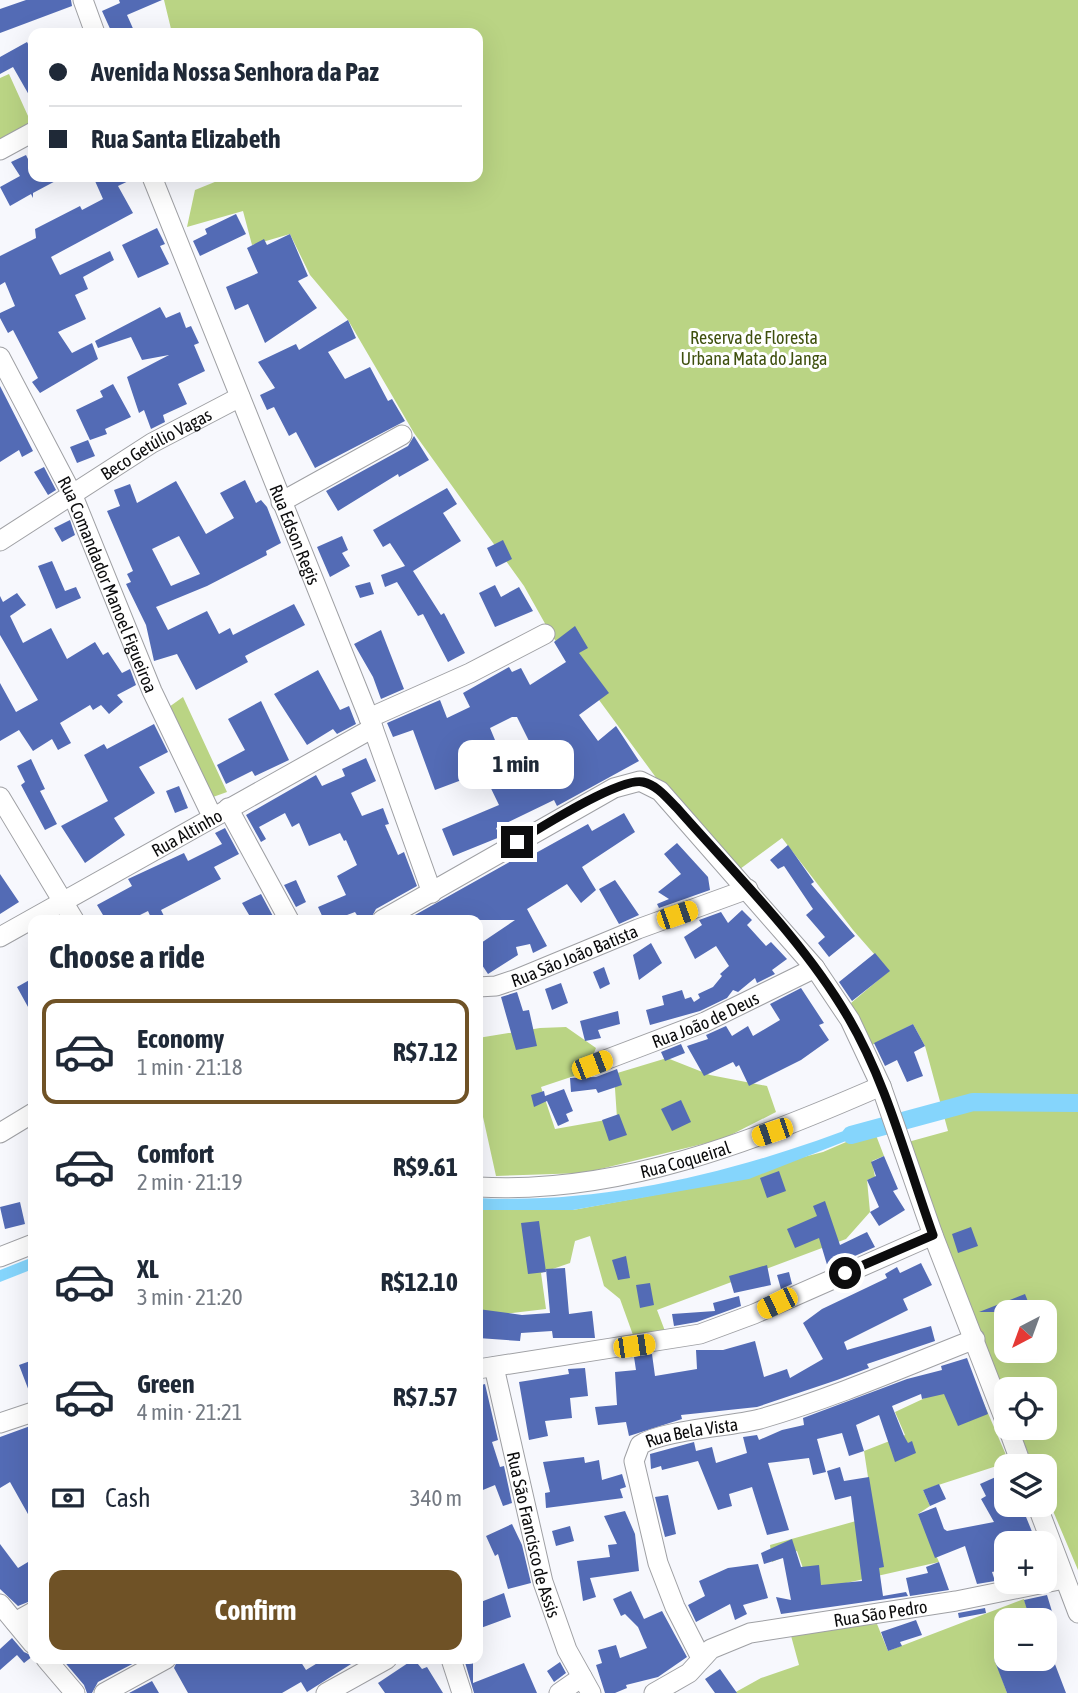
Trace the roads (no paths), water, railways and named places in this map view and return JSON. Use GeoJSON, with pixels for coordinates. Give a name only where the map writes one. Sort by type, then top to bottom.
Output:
{"type":"FeatureCollection","features":[{"type":"Feature","properties":{"kind":"street"},"geometry":{"type":"LineString","coordinates":[[83,0],[93,28]]}},
{"type":"Feature","properties":{"kind":"street"},"geometry":{"type":"LineString","coordinates":[[0,150],[28,135]]}},
{"type":"Feature","properties":{"kind":"street","name":"Rua Edson Regis"},"geometry":{"type":"LineString","coordinates":[[154,182],[371,723],[432,893]]}},
{"type":"Feature","properties":{"kind":"street","name":"Rua Comandador Manoel Figueiroa"},"geometry":{"type":"LineString","coordinates":[[0,357],[73,496],[152,691],[220,812],[286,915]]}},
{"type":"Feature","properties":{"kind":"street","name":"Beco Getúlio Vagas"},"geometry":{"type":"LineString","coordinates":[[0,541],[152,443],[240,397]]}},
{"type":"Feature","properties":{"kind":"street"},"geometry":{"type":"LineString","coordinates":[[281,502],[402,435]]}},
{"type":"Feature","properties":{"kind":"street","name":"Rua Altinho"},"geometry":{"type":"LineString","coordinates":[[37,915],[371,723],[545,634]]}},
{"type":"Feature","properties":{"kind":"street"},"geometry":{"type":"LineString","coordinates":[[391,915],[614,788],[640,781],[660,791],[816,968],[850,1020],[883,1091],[933,1235],[994,1391]]}},
{"type":"Feature","properties":{"kind":"street"},"geometry":{"type":"LineString","coordinates":[[0,797],[71,915]]}},
{"type":"Feature","properties":{"kind":"street","name":"Rua São João Batista"},"geometry":{"type":"LineString","coordinates":[[483,987],[496,986],[517,979],[638,929],[748,889]]}},
{"type":"Feature","properties":{"kind":"street","name":"Rua Altinho"},"geometry":{"type":"LineString","coordinates":[[0,937],[28,920]]}},
{"type":"Feature","properties":{"kind":"street","name":"Rua João de Deus"},"geometry":{"type":"LineString","coordinates":[[592,1065],[705,1022],[816,968]]}},
{"type":"Feature","properties":{"kind":"street","name":"Rua Coqueiral"},"geometry":{"type":"LineString","coordinates":[[483,1187],[522,1188],[648,1170],[708,1154],[883,1091]]}},
{"type":"Feature","properties":{"kind":"street"},"geometry":{"type":"LineString","coordinates":[[0,1133],[28,1116]]}},
{"type":"Feature","properties":{"kind":"street"},"geometry":{"type":"LineString","coordinates":[[486,1368],[700,1334],[754,1314],[933,1235]]}},
{"type":"Feature","properties":{"kind":"street"},"geometry":{"type":"LineString","coordinates":[[0,1257],[28,1246]]}},
{"type":"Feature","properties":{"kind":"street","name":"Rua Bela Vista"},"geometry":{"type":"LineString","coordinates":[[701,1658],[675,1607],[659,1563],[634,1461],[640,1445],[657,1438],[738,1425],[794,1409],[975,1339]]}},
{"type":"Feature","properties":{"kind":"street","name":"Rua São Francisco de Assis"},"geometry":{"type":"LineString","coordinates":[[486,1368],[556,1624],[587,1685]]}},
{"type":"Feature","properties":{"kind":"street"},"geometry":{"type":"LineString","coordinates":[[0,1423],[28,1414]]}},
{"type":"Feature","properties":{"kind":"street"},"geometry":{"type":"LineString","coordinates":[[1041,1517],[1078,1613]]}},
{"type":"Feature","properties":{"kind":"street","name":"Rua São Pedro"},"geometry":{"type":"LineString","coordinates":[[701,1658],[711,1649],[750,1633],[956,1601],[1064,1579]]}},
{"type":"Feature","properties":{"kind":"street"},"geometry":{"type":"LineString","coordinates":[[0,1604],[28,1638]]}},
{"type":"Feature","properties":{"kind":"street"},"geometry":{"type":"LineString","coordinates":[[15,1622],[28,1615]]}},
{"type":"Feature","properties":{"kind":"street"},"geometry":{"type":"LineString","coordinates":[[654,1693],[689,1673],[701,1658]]}},
{"type":"Feature","properties":{"kind":"street"},"geometry":{"type":"LineString","coordinates":[[50,1664],[75,1693]]}},
{"type":"Feature","properties":{"kind":"street"},"geometry":{"type":"LineString","coordinates":[[104,1693],[157,1664]]}},
{"type":"Feature","properties":{"kind":"street"},"geometry":{"type":"LineString","coordinates":[[326,1693],[378,1664]]}},
{"type":"Feature","properties":{"kind":"street"},"geometry":{"type":"LineString","coordinates":[[452,1664],[461,1693]]}},
{"type":"Feature","properties":{"kind":"street"},"geometry":{"type":"LineString","coordinates":[[559,1693],[587,1685]]}},
{"type":"Feature","properties":{"kind":"water"},"geometry":{"type":"Polygon","coordinates":[[[870,1121],[874,1130],[749,1179],[573,1210],[483,1210],[483,1198],[578,1196],[628,1189],[727,1168],[870,1121]]]}},
{"type":"Feature","properties":{"kind":"water"},"geometry":{"type":"Polygon","coordinates":[[[28,1259],[28,1271],[0,1282],[0,1270],[28,1259]]]}},
{"type":"Feature","properties":{"kind":"waterway"},"geometry":{"type":"LineString","coordinates":[[851,1135],[973,1102],[1078,1103]]}},
{"type":"Feature","properties":{"kind":"park label","name":"Reserva de Floresta Urbana Mata do Janga"},"geometry":{"type":"Point","coordinates":[754,347]}}]}
